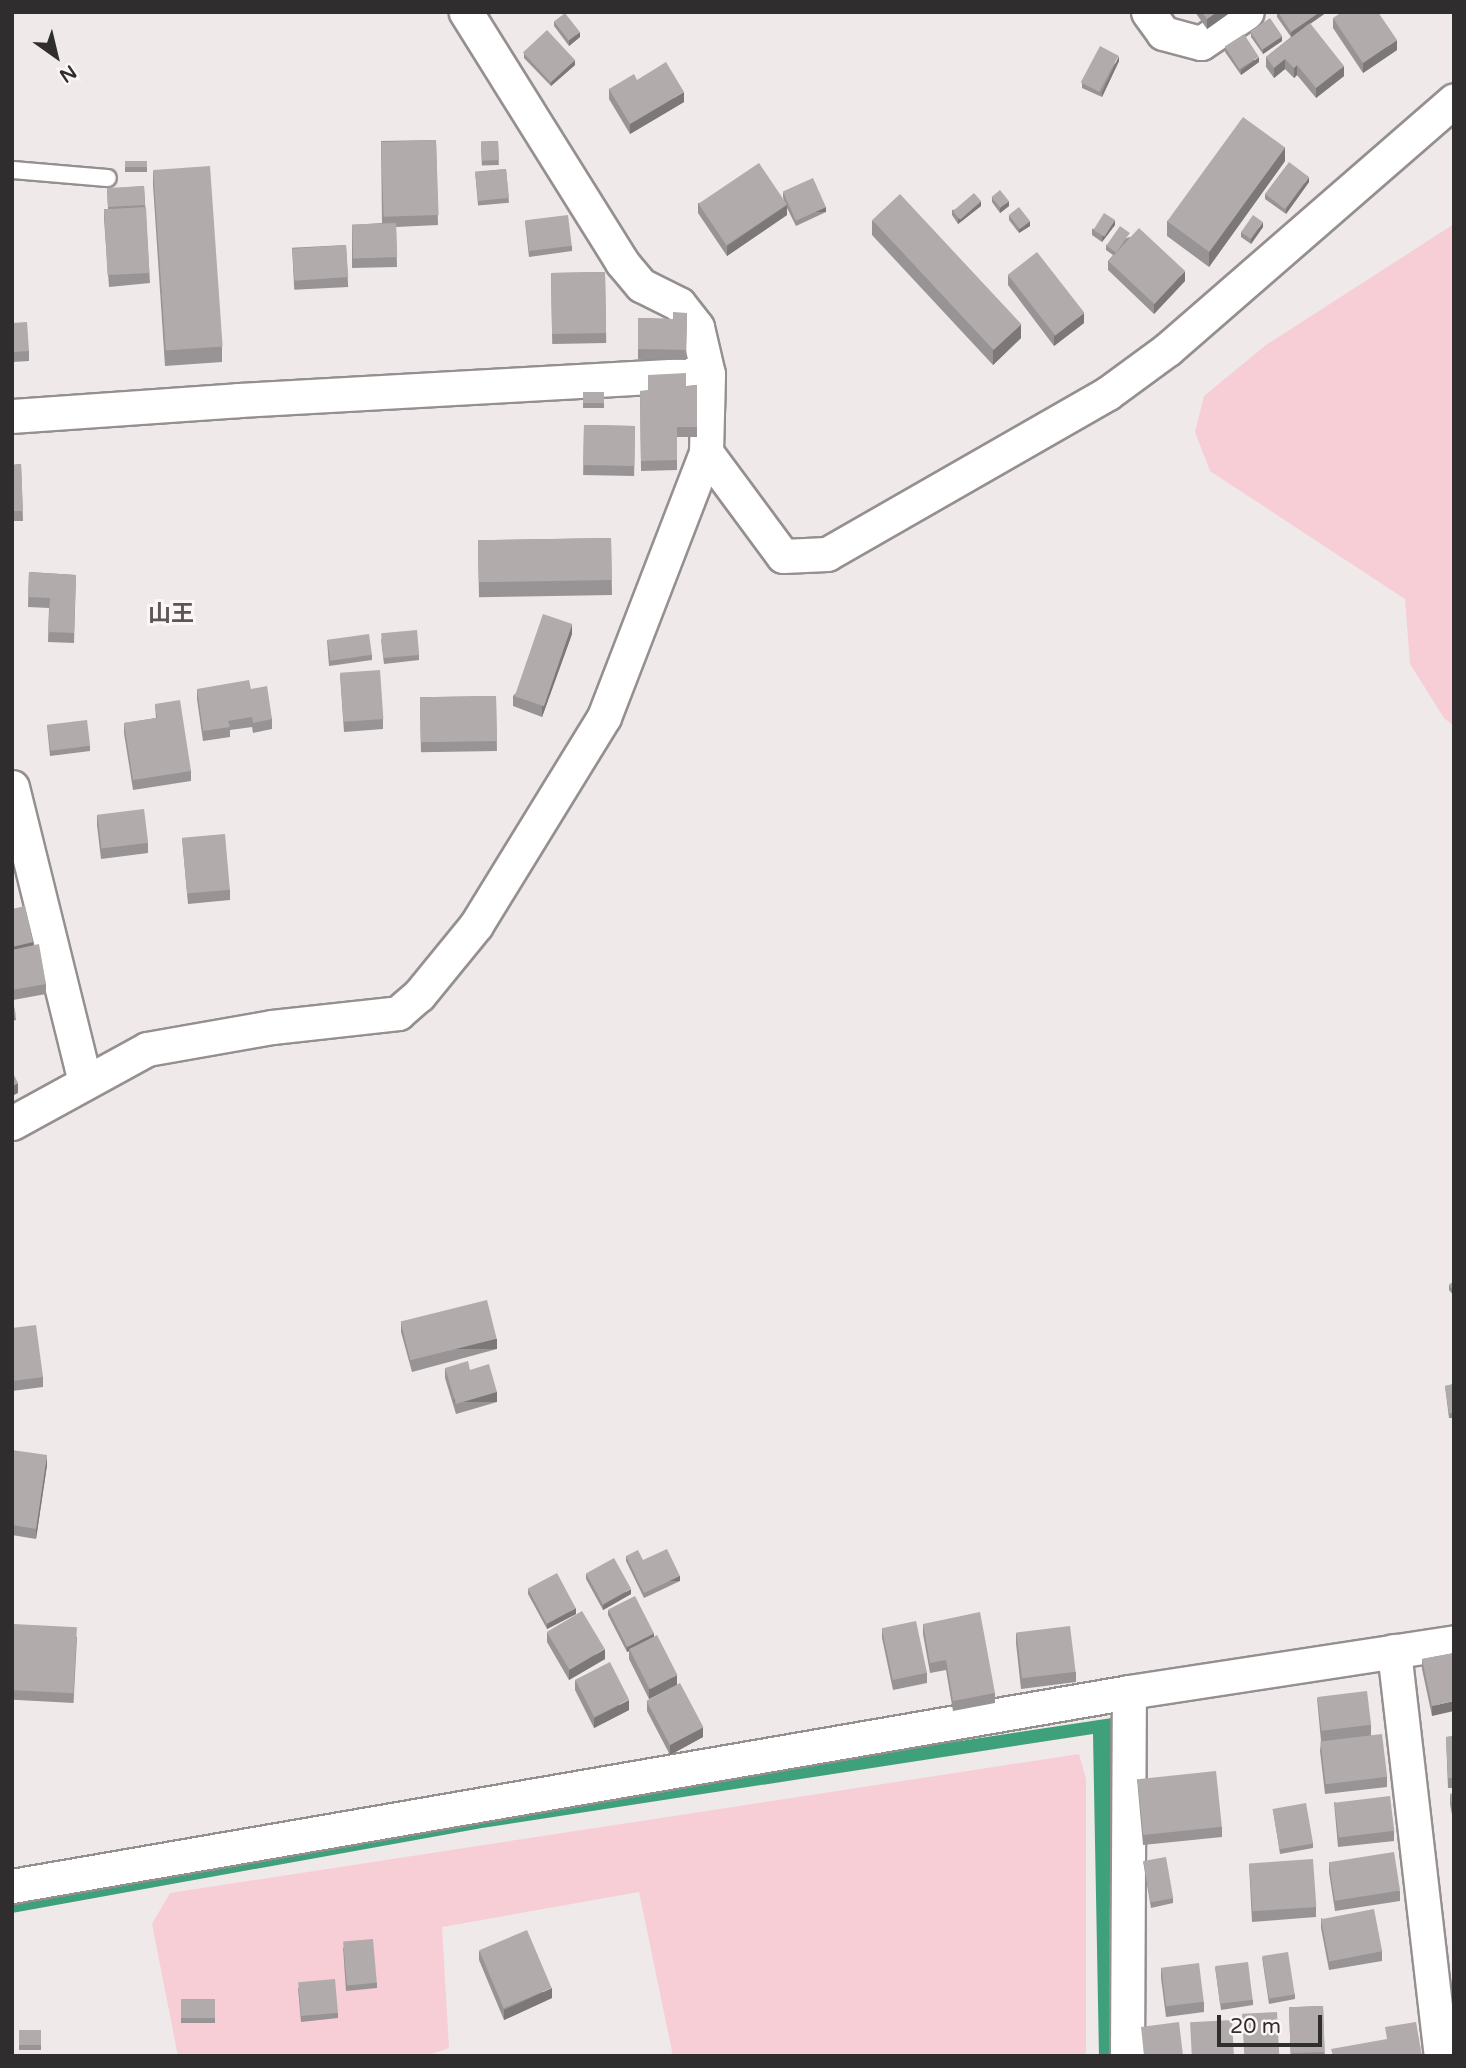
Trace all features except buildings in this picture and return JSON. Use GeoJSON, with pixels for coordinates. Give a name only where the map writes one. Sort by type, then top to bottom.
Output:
{"type":"FeatureCollection","features":[{"type":"Feature","properties":{"kind":"street"},"geometry":{"type":"LineString","coordinates":[[12,1123],[147,1049],[272,1027],[398,1013],[419,995],[476,925],[604,717],[706,452],[708,374],[697,327],[679,304],[641,285],[622,262],[466,12]]}},
{"type":"Feature","properties":{"kind":"street"},"geometry":{"type":"LineString","coordinates":[[1148,12],[1163,33],[1201,43],[1247,12]]}},
{"type":"Feature","properties":{"kind":"street"},"geometry":{"type":"LineString","coordinates":[[706,452],[783,556],[827,554],[1118,386],[1168,349],[1454,100]]}},
{"type":"Feature","properties":{"kind":"street"},"geometry":{"type":"LineString","coordinates":[[12,416],[238,400],[708,374]]}},
{"type":"Feature","properties":{"kind":"street"},"geometry":{"type":"LineString","coordinates":[[12,787],[85,1081]]}},
{"type":"Feature","properties":{"kind":"street"},"geometry":{"type":"LineString","coordinates":[[12,1886],[1129,1692],[1454,1642]]}},
{"type":"Feature","properties":{"kind":"street"},"geometry":{"type":"LineString","coordinates":[[1394,1651],[1441,2056]]}},
{"type":"Feature","properties":{"kind":"street"},"geometry":{"type":"LineString","coordinates":[[1127,2056],[1129,1692]]}},
{"type":"Feature","properties":{"kind":"lane"},"geometry":{"type":"LineString","coordinates":[[12,170],[108,178]]}},
{"type":"Feature","properties":{"kind":"shaded area"},"geometry":{"type":"Polygon","coordinates":[[[1454,224],[1454,726],[1444,718],[1410,664],[1405,599],[1210,471],[1195,432],[1204,396],[1266,345],[1454,224]]]}},
{"type":"Feature","properties":{"kind":"shaded area"},"geometry":{"type":"Polygon","coordinates":[[[1112,1718],[1114,2054],[1099,2056],[1093,1734],[482,1828],[12,1913],[12,1893],[477,1814],[1112,1718]]]}},
{"type":"Feature","properties":{"kind":"shaded area"},"geometry":{"type":"Polygon","coordinates":[[[1079,1754],[1086,1779],[1086,2056],[673,2056],[639,1892],[442,1927],[449,2048],[426,2056],[178,2056],[152,1924],[170,1893],[1079,1754]]]}},
{"type":"Feature","properties":{"kind":"district","name":"山王"},"geometry":{"type":"Point","coordinates":[171,614]}}]}
